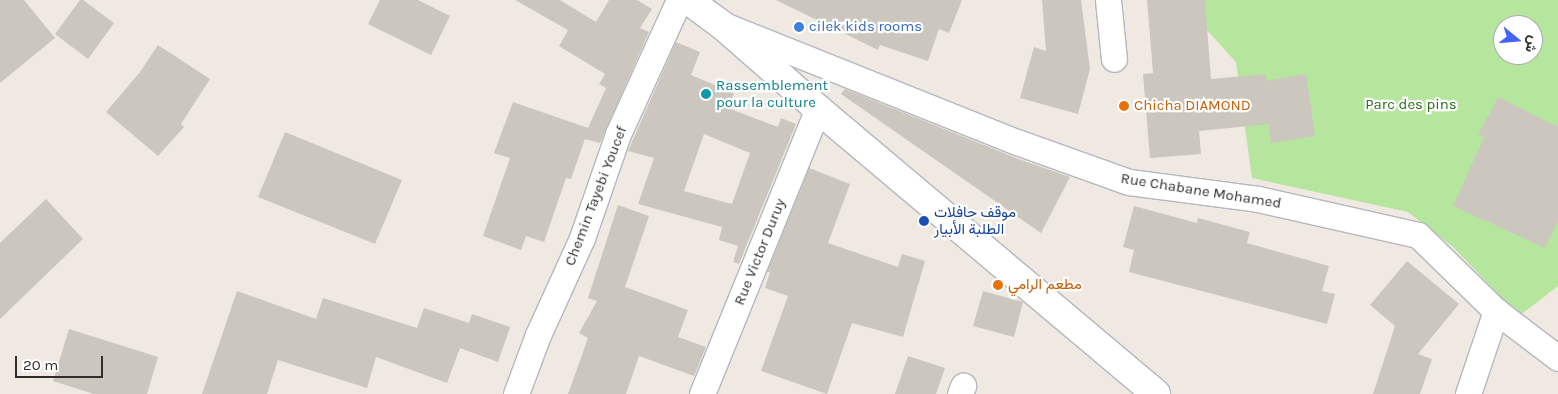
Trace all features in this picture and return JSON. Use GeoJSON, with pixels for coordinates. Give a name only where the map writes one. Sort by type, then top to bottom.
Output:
{"type":"FeatureCollection","features":[{"type":"Feature","properties":{"kind":"main road","name":"Rue Chabane Mohamed"},"geometry":{"type":"LineString","coordinates":[[688,0],[722,25],[818,109],[1156,394]]}},
{"type":"Feature","properties":{"kind":"street","name":"Chemin Tayebi Youcef"},"geometry":{"type":"LineString","coordinates":[[516,394],[538,335],[582,238],[618,134],[679,0]]}},
{"type":"Feature","properties":{"kind":"street"},"geometry":{"type":"LineString","coordinates":[[1108,0],[1114,59]]}},
{"type":"Feature","properties":{"kind":"street","name":"Rue Chabane Mohamed"},"geometry":{"type":"LineString","coordinates":[[722,25],[1017,142],[1121,179],[1258,199],[1418,235],[1496,310],[1558,358]]}},
{"type":"Feature","properties":{"kind":"street","name":"Rue Victor Duruy"},"geometry":{"type":"LineString","coordinates":[[702,394],[818,109]]}},
{"type":"Feature","properties":{"kind":"street"},"geometry":{"type":"LineString","coordinates":[[1468,394],[1496,310]]}},
{"type":"Feature","properties":{"kind":"green space","name":"Parc des pins"},"geometry":{"type":"Polygon","coordinates":[[[1203,0],[1558,0],[1558,286],[1519,316],[1453,247],[1408,212],[1252,178],[1236,62],[1207,30],[1203,0]]]}},
{"type":"Feature","properties":{"kind":"building"},"geometry":{"type":"Polygon","coordinates":[[[0,0],[24,0],[55,38],[0,83],[0,0]]]}},
{"type":"Feature","properties":{"kind":"building"},"geometry":{"type":"Polygon","coordinates":[[[80,0],[83,0],[114,23],[88,59],[55,34],[80,0]]]}},
{"type":"Feature","properties":{"kind":"building"},"geometry":{"type":"Polygon","coordinates":[[[380,0],[418,0],[450,16],[431,55],[368,24],[380,0]]]}},
{"type":"Feature","properties":{"kind":"building"},"geometry":{"type":"Polygon","coordinates":[[[515,0],[560,0],[596,22],[609,0],[637,0],[652,9],[640,28],[649,32],[600,143],[585,139],[571,179],[566,178],[544,242],[526,236],[521,250],[483,236],[510,158],[494,153],[513,102],[588,128],[606,88],[599,84],[605,74],[559,46],[568,30],[515,0]]]}},
{"type":"Feature","properties":{"kind":"building"},"geometry":{"type":"Polygon","coordinates":[[[776,0],[962,0],[949,33],[939,29],[928,61],[880,45],[878,50],[776,0]]]}},
{"type":"Feature","properties":{"kind":"building"},"geometry":{"type":"Polygon","coordinates":[[[1042,0],[1081,0],[1090,69],[1078,114],[1020,98],[1034,47],[1046,51],[1042,0]]]}},
{"type":"Feature","properties":{"kind":"building"},"geometry":{"type":"Polygon","coordinates":[[[1147,0],[1205,0],[1211,79],[1266,74],[1266,81],[1306,74],[1315,136],[1271,143],[1269,124],[1199,131],[1201,154],[1150,158],[1143,74],[1153,73],[1147,0]]]}},
{"type":"Feature","properties":{"kind":"building"},"geometry":{"type":"Polygon","coordinates":[[[676,42],[700,52],[691,75],[734,93],[728,108],[778,127],[781,118],[796,124],[739,264],[733,262],[738,246],[719,240],[722,227],[638,204],[654,158],[628,151],[676,42]],[[704,134],[684,191],[732,204],[750,153],[704,134]]]}},
{"type":"Feature","properties":{"kind":"building"},"geometry":{"type":"Polygon","coordinates":[[[158,45],[210,79],[181,124],[184,127],[158,156],[106,112],[140,72],[158,45]]]}},
{"type":"Feature","properties":{"kind":"building"},"geometry":{"type":"Polygon","coordinates":[[[845,89],[1016,158],[1070,177],[1041,233],[841,94],[845,89]]]}},
{"type":"Feature","properties":{"kind":"building"},"geometry":{"type":"Polygon","coordinates":[[[1498,97],[1558,127],[1558,220],[1545,248],[1453,206],[1484,137],[1478,135],[1498,97]]]}},
{"type":"Feature","properties":{"kind":"building"},"geometry":{"type":"Polygon","coordinates":[[[285,132],[402,180],[375,244],[258,197],[285,132]]]}},
{"type":"Feature","properties":{"kind":"building"},"geometry":{"type":"Polygon","coordinates":[[[809,168],[850,184],[828,243],[898,267],[902,254],[925,261],[903,337],[852,323],[827,394],[761,371],[788,296],[765,288],[770,272],[767,272],[809,168]]]}},
{"type":"Feature","properties":{"kind":"building"},"geometry":{"type":"Polygon","coordinates":[[[46,199],[83,239],[0,319],[0,243],[46,199]]]}},
{"type":"Feature","properties":{"kind":"building"},"geometry":{"type":"Polygon","coordinates":[[[618,205],[649,216],[625,287],[688,310],[678,337],[706,347],[694,376],[639,356],[626,394],[568,394],[588,338],[579,333],[597,301],[588,298],[618,205]]]}},
{"type":"Feature","properties":{"kind":"building"},"geometry":{"type":"Polygon","coordinates":[[[1134,206],[1197,223],[1198,218],[1250,232],[1247,243],[1329,266],[1322,291],[1335,294],[1327,324],[1129,272],[1134,250],[1123,247],[1134,206]]]}},
{"type":"Feature","properties":{"kind":"building"},"geometry":{"type":"Polygon","coordinates":[[[1407,261],[1459,304],[1418,354],[1432,359],[1420,394],[1373,394],[1395,326],[1370,305],[1407,261]]]}},
{"type":"Feature","properties":{"kind":"building"},"geometry":{"type":"Polygon","coordinates":[[[237,291],[316,319],[323,298],[417,328],[424,308],[469,323],[472,314],[510,327],[498,362],[460,348],[447,383],[376,357],[367,388],[278,360],[267,394],[202,394],[237,291]]]}},
{"type":"Feature","properties":{"kind":"building"},"geometry":{"type":"Polygon","coordinates":[[[983,291],[1023,302],[1014,337],[973,326],[983,291]]]}},
{"type":"Feature","properties":{"kind":"building"},"geometry":{"type":"Polygon","coordinates":[[[69,329],[158,357],[147,394],[94,394],[53,381],[69,329]]]}},
{"type":"Feature","properties":{"kind":"building"},"geometry":{"type":"Polygon","coordinates":[[[908,356],[945,368],[936,394],[895,394],[908,356]]]}},
{"type":"Feature","properties":{"kind":"place","name":"cilek kids rooms"},"geometry":{"type":"Point","coordinates":[799,27]}},
{"type":"Feature","properties":{"kind":"place","name":"Rassemblement pour la culture"},"geometry":{"type":"Point","coordinates":[706,94]}},
{"type":"Feature","properties":{"kind":"place","name":"Chicha DIAMOND"},"geometry":{"type":"Point","coordinates":[1124,106]}},
{"type":"Feature","properties":{"kind":"place","name":"موقف حافلات الطلبة الأبيار"},"geometry":{"type":"Point","coordinates":[924,221]}},
{"type":"Feature","properties":{"kind":"place","name":"مطعم الرامي"},"geometry":{"type":"Point","coordinates":[998,285]}}]}
